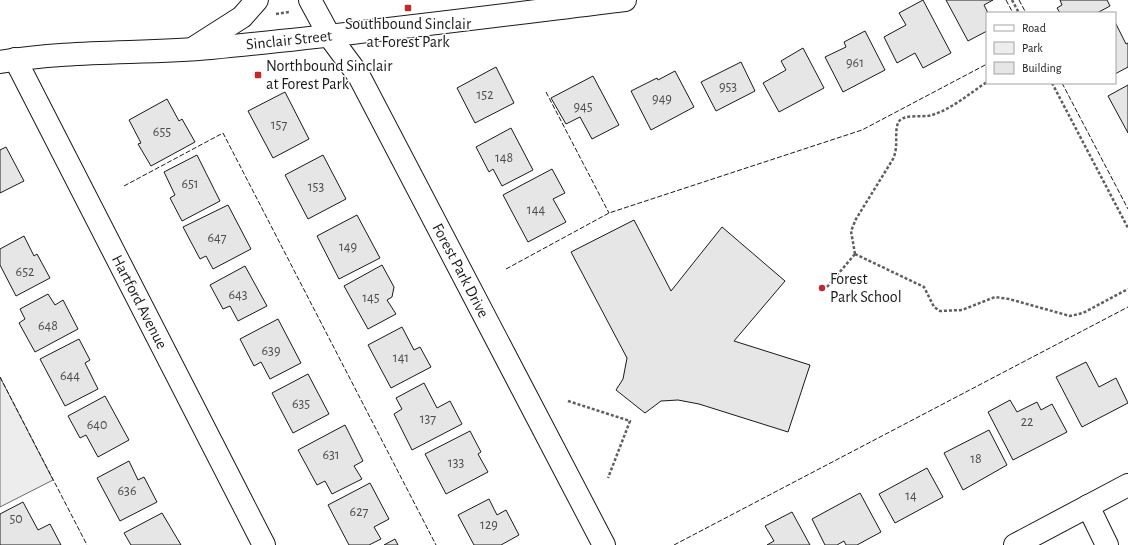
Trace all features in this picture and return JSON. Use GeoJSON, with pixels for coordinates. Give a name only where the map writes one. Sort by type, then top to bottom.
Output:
{"type":"FeatureCollection","features":[{"type":"Feature","properties":{"kind":"street"},"geometry":{"type":"LineString","coordinates":[[190,50],[242,17],[257,0]]}},
{"type":"Feature","properties":{"kind":"street","name":"Forest Park Drive"},"geometry":{"type":"LineString","coordinates":[[310,0],[330,37],[359,76],[604,545]]}},
{"type":"Feature","properties":{"kind":"street","name":"Sinclair Street"},"geometry":{"type":"LineString","coordinates":[[8,61],[52,56],[190,50],[330,37],[625,0]]}},
{"type":"Feature","properties":{"kind":"street","name":"Hartford Avenue"},"geometry":{"type":"LineString","coordinates":[[8,61],[264,545]]}},
{"type":"Feature","properties":{"kind":"street"},"geometry":{"type":"LineString","coordinates":[[1015,545],[1128,485]]}},
{"type":"Feature","properties":{"kind":"street"},"geometry":{"type":"LineString","coordinates":[[1088,506],[1108,545]]}},
{"type":"Feature","properties":{"kind":"path"},"geometry":{"type":"LineString","coordinates":[[1012,0],[1018,12]]}},
{"type":"Feature","properties":{"kind":"path"},"geometry":{"type":"LineString","coordinates":[[855,254],[851,231],[856,219],[897,151],[898,124],[901,119],[925,117],[939,113],[986,83]]}},
{"type":"Feature","properties":{"kind":"path"},"geometry":{"type":"LineString","coordinates":[[1053,84],[1128,228]]}},
{"type":"Feature","properties":{"kind":"path"},"geometry":{"type":"LineString","coordinates":[[827,287],[855,254]]}},
{"type":"Feature","properties":{"kind":"path"},"geometry":{"type":"LineString","coordinates":[[855,254],[924,287],[934,307],[940,311],[962,310],[995,297],[1009,299],[1070,316],[1083,313],[1128,289]]}},
{"type":"Feature","properties":{"kind":"path"},"geometry":{"type":"LineString","coordinates":[[568,401],[630,421],[608,478]]}},
{"type":"Feature","properties":{"kind":"green space"},"geometry":{"type":"Polygon","coordinates":[[[0,377],[53,480],[0,507],[0,377]]]}},
{"type":"Feature","properties":{"kind":"building"},"geometry":{"type":"Polygon","coordinates":[[[923,0],[951,53],[923,68],[915,53],[897,63],[884,37],[906,25],[899,13],[923,0]]]}},
{"type":"Feature","properties":{"kind":"building"},"geometry":{"type":"Polygon","coordinates":[[[946,0],[993,0],[984,5],[988,12],[986,12],[986,32],[968,41],[946,0]]]}},
{"type":"Feature","properties":{"kind":"building"},"geometry":{"type":"Polygon","coordinates":[[[1060,0],[1107,0],[1110,6],[1099,12],[1059,12],[1057,8],[1062,5],[1060,0]]]}},
{"type":"Feature","properties":{"kind":"building"},"geometry":{"type":"Polygon","coordinates":[[[1116,24],[1126,44],[1128,43],[1128,67],[1116,73],[1116,24]]]}},
{"type":"Feature","properties":{"kind":"building"},"geometry":{"type":"Polygon","coordinates":[[[865,31],[885,70],[843,92],[825,57],[846,47],[844,42],[865,31]]]}},
{"type":"Feature","properties":{"kind":"building"},"geometry":{"type":"Polygon","coordinates":[[[803,48],[824,88],[779,112],[763,83],[786,70],[781,61],[803,48]]]}},
{"type":"Feature","properties":{"kind":"building"},"geometry":{"type":"Polygon","coordinates":[[[741,62],[755,91],[716,111],[701,82],[741,62]]]}},
{"type":"Feature","properties":{"kind":"building"},"geometry":{"type":"Polygon","coordinates":[[[496,67],[514,103],[475,123],[457,88],[496,67]]]}},
{"type":"Feature","properties":{"kind":"building"},"geometry":{"type":"Polygon","coordinates":[[[675,71],[694,107],[651,130],[631,91],[675,71]]]}},
{"type":"Feature","properties":{"kind":"building"},"geometry":{"type":"Polygon","coordinates":[[[593,76],[619,125],[592,139],[580,117],[566,124],[551,98],[593,76]]]}},
{"type":"Feature","properties":{"kind":"building"},"geometry":{"type":"Polygon","coordinates":[[[1128,85],[1128,133],[1108,96],[1128,85]]]}},
{"type":"Feature","properties":{"kind":"building"},"geometry":{"type":"Polygon","coordinates":[[[285,92],[309,139],[273,158],[248,111],[285,92]]]}},
{"type":"Feature","properties":{"kind":"building"},"geometry":{"type":"Polygon","coordinates":[[[167,99],[179,121],[182,119],[195,142],[151,166],[138,144],[141,143],[129,120],[167,99]]]}},
{"type":"Feature","properties":{"kind":"building"},"geometry":{"type":"Polygon","coordinates":[[[511,128],[533,170],[502,186],[493,169],[489,172],[476,147],[511,128]]]}},
{"type":"Feature","properties":{"kind":"building"},"geometry":{"type":"Polygon","coordinates":[[[6,147],[24,181],[0,193],[0,150],[6,147]]]}},
{"type":"Feature","properties":{"kind":"building"},"geometry":{"type":"Polygon","coordinates":[[[197,155],[220,201],[182,221],[170,198],[175,195],[164,172],[197,155]]]}},
{"type":"Feature","properties":{"kind":"building"},"geometry":{"type":"Polygon","coordinates":[[[323,155],[346,199],[308,219],[285,175],[323,155]]]}},
{"type":"Feature","properties":{"kind":"building"},"geometry":{"type":"Polygon","coordinates":[[[552,169],[565,193],[553,199],[566,222],[528,242],[503,195],[552,169]]]}},
{"type":"Feature","properties":{"kind":"building"},"geometry":{"type":"Polygon","coordinates":[[[228,205],[251,249],[213,269],[206,256],[200,259],[183,227],[228,205]]]}},
{"type":"Feature","properties":{"kind":"building"},"geometry":{"type":"Polygon","coordinates":[[[357,215],[380,258],[339,279],[317,236],[357,215]]]}},
{"type":"Feature","properties":{"kind":"building"},"geometry":{"type":"Polygon","coordinates":[[[634,220],[671,291],[722,227],[785,281],[734,341],[810,365],[788,432],[699,404],[678,400],[661,401],[645,413],[616,390],[623,379],[627,358],[571,252],[634,220]]]}},
{"type":"Feature","properties":{"kind":"building"},"geometry":{"type":"Polygon","coordinates":[[[24,236],[34,256],[37,254],[50,278],[16,296],[0,265],[0,249],[24,236]]]}},
{"type":"Feature","properties":{"kind":"building"},"geometry":{"type":"Polygon","coordinates":[[[382,265],[394,287],[392,297],[387,300],[396,314],[368,329],[344,286],[382,265]]]}},
{"type":"Feature","properties":{"kind":"building"},"geometry":{"type":"Polygon","coordinates":[[[245,266],[267,306],[238,321],[230,306],[223,309],[210,285],[245,266]]]}},
{"type":"Feature","properties":{"kind":"building"},"geometry":{"type":"Polygon","coordinates":[[[48,294],[55,305],[63,300],[78,329],[35,352],[19,323],[25,319],[20,309],[48,294]]]}},
{"type":"Feature","properties":{"kind":"building"},"geometry":{"type":"Polygon","coordinates":[[[278,319],[301,363],[270,379],[261,362],[254,366],[240,339],[278,319]]]}},
{"type":"Feature","properties":{"kind":"building"},"geometry":{"type":"Polygon","coordinates":[[[402,327],[414,350],[420,347],[431,367],[391,388],[368,345],[402,327]]]}},
{"type":"Feature","properties":{"kind":"building"},"geometry":{"type":"Polygon","coordinates":[[[79,339],[90,360],[85,363],[98,389],[65,406],[40,359],[79,339]]]}},
{"type":"Feature","properties":{"kind":"building"},"geometry":{"type":"Polygon","coordinates":[[[1086,362],[1099,387],[1116,378],[1128,403],[1082,427],[1056,377],[1086,362]]]}},
{"type":"Feature","properties":{"kind":"building"},"geometry":{"type":"Polygon","coordinates":[[[308,374],[329,414],[293,433],[272,393],[308,374]]]}},
{"type":"Feature","properties":{"kind":"building"},"geometry":{"type":"Polygon","coordinates":[[[424,383],[437,408],[450,401],[462,424],[412,450],[394,414],[402,409],[396,398],[424,383]]]}},
{"type":"Feature","properties":{"kind":"building"},"geometry":{"type":"Polygon","coordinates":[[[105,396],[129,440],[98,457],[86,435],[80,438],[68,416],[105,396]]]}},
{"type":"Feature","properties":{"kind":"building"},"geometry":{"type":"Polygon","coordinates":[[[1010,400],[1017,412],[1037,402],[1041,410],[1052,404],[1067,432],[1013,460],[988,412],[1010,400]]]}},
{"type":"Feature","properties":{"kind":"building"},"geometry":{"type":"Polygon","coordinates":[[[345,425],[363,461],[354,466],[362,479],[332,494],[325,481],[317,485],[298,450],[345,425]]]}},
{"type":"Feature","properties":{"kind":"building"},"geometry":{"type":"Polygon","coordinates":[[[989,430],[1007,465],[963,490],[944,453],[989,430]]]}},
{"type":"Feature","properties":{"kind":"building"},"geometry":{"type":"Polygon","coordinates":[[[470,431],[481,452],[478,454],[488,472],[446,494],[425,454],[470,431]]]}},
{"type":"Feature","properties":{"kind":"building"},"geometry":{"type":"Polygon","coordinates":[[[129,461],[138,480],[144,477],[157,502],[120,521],[97,478],[129,461]]]}},
{"type":"Feature","properties":{"kind":"building"},"geometry":{"type":"Polygon","coordinates":[[[927,468],[943,497],[895,523],[879,494],[927,468]]]}},
{"type":"Feature","properties":{"kind":"building"},"geometry":{"type":"Polygon","coordinates":[[[370,483],[389,519],[374,527],[381,539],[369,545],[349,545],[328,505],[370,483]]]}},
{"type":"Feature","properties":{"kind":"building"},"geometry":{"type":"Polygon","coordinates":[[[860,493],[881,532],[857,545],[846,545],[844,541],[837,545],[825,545],[812,519],[860,493]]]}},
{"type":"Feature","properties":{"kind":"building"},"geometry":{"type":"Polygon","coordinates":[[[489,499],[497,515],[506,510],[519,535],[501,545],[474,545],[458,515],[489,499]]]}},
{"type":"Feature","properties":{"kind":"building"},"geometry":{"type":"Polygon","coordinates":[[[23,502],[38,530],[50,524],[61,545],[0,545],[0,514],[23,502]]]}},
{"type":"Feature","properties":{"kind":"building"},"geometry":{"type":"Polygon","coordinates":[[[792,512],[810,545],[767,545],[774,541],[765,526],[792,512]]]}},
{"type":"Feature","properties":{"kind":"building"},"geometry":{"type":"Polygon","coordinates":[[[162,513],[181,545],[131,545],[124,533],[162,513]]]}},
{"type":"Feature","properties":{"kind":"building"},"geometry":{"type":"Polygon","coordinates":[[[395,539],[398,545],[384,545],[395,539]]]}},
{"type":"Feature","properties":{"kind":"fence"},"geometry":{"type":"LineString","coordinates":[[1006,0],[1012,12]]}},
{"type":"Feature","properties":{"kind":"fence"},"geometry":{"type":"LineString","coordinates":[[1019,0],[1025,12]]}},
{"type":"Feature","properties":{"kind":"fence"},"geometry":{"type":"LineString","coordinates":[[506,269],[609,213],[862,130],[986,65]]}},
{"type":"Feature","properties":{"kind":"fence"},"geometry":{"type":"LineString","coordinates":[[1063,84],[1128,209]]}},
{"type":"Feature","properties":{"kind":"fence"},"geometry":{"type":"LineString","coordinates":[[546,92],[609,213]]}},
{"type":"Feature","properties":{"kind":"fence"},"geometry":{"type":"LineString","coordinates":[[124,186],[223,133],[436,545]]}},
{"type":"Feature","properties":{"kind":"fence"},"geometry":{"type":"LineString","coordinates":[[674,545],[1128,307]]}},
{"type":"Feature","properties":{"kind":"fence"},"geometry":{"type":"LineString","coordinates":[[0,377],[87,545]]}},
{"type":"Feature","properties":{"kind":"place","name":"Southbound Sinclair at Forest Park"},"geometry":{"type":"Point","coordinates":[408,8]}},
{"type":"Feature","properties":{"kind":"place","name":"Northbound Sinclair at Forest Park"},"geometry":{"type":"Point","coordinates":[258,75]}},
{"type":"Feature","properties":{"kind":"place","name":"Forest Park School"},"geometry":{"type":"Point","coordinates":[822,288]}}]}
